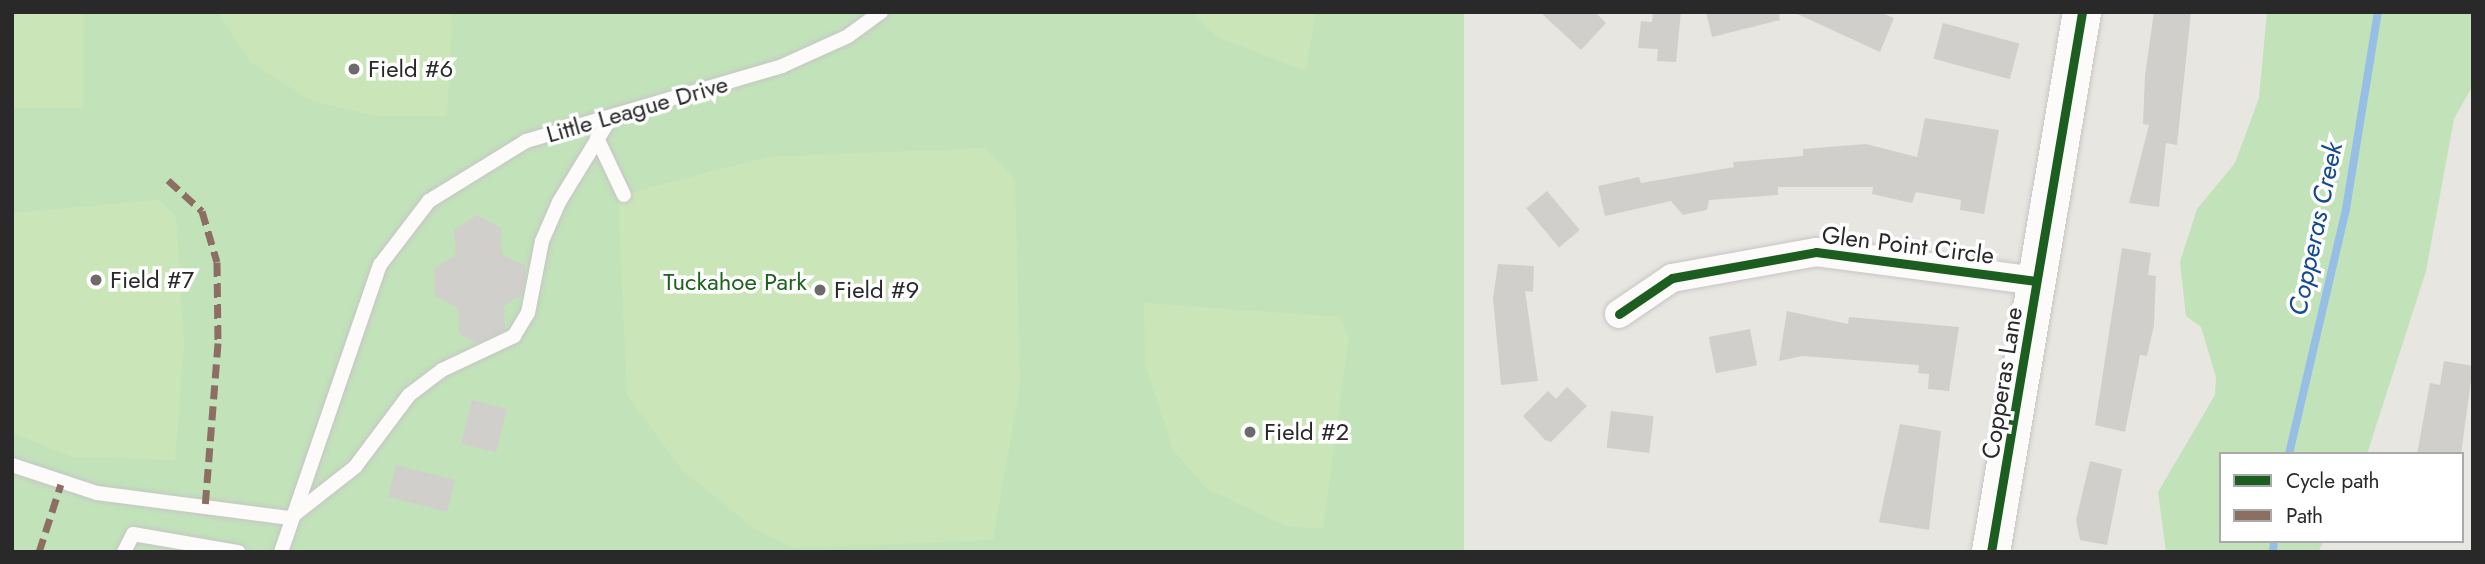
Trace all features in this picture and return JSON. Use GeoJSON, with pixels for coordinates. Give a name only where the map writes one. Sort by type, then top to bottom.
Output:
{"type":"FeatureCollection","features":[{"type":"Feature","properties":{"kind":"street","name":"Copperas Lane"},"geometry":{"type":"LineString","coordinates":[[1991,552],[2025,383],[2036,281],[2082,12]]}},
{"type":"Feature","properties":{"kind":"street","name":"Glen Point Circle"},"geometry":{"type":"LineString","coordinates":[[1619,314],[1672,278],[1816,252],[2036,281]]}},
{"type":"Feature","properties":{"kind":"lane","name":"Little League Drive"},"geometry":{"type":"LineString","coordinates":[[281,552],[290,518],[380,265],[405,226],[429,201],[499,154],[782,66],[835,43],[881,12]]}},
{"type":"Feature","properties":{"kind":"lane"},"geometry":{"type":"LineString","coordinates":[[12,465],[97,493],[290,518],[355,467],[409,395],[442,370],[514,336],[528,313],[542,241],[611,117]]}},
{"type":"Feature","properties":{"kind":"lane"},"geometry":{"type":"LineString","coordinates":[[597,138],[624,195]]}},
{"type":"Feature","properties":{"kind":"lane"},"geometry":{"type":"LineString","coordinates":[[124,552],[133,534],[238,552]]}},
{"type":"Feature","properties":{"kind":"green space","name":"Tuckahoe Park"},"geometry":{"type":"Polygon","coordinates":[[[12,12],[1464,12],[1464,552],[12,552],[12,12]]]}},
{"type":"Feature","properties":{"kind":"green space"},"geometry":{"type":"Polygon","coordinates":[[[12,12],[83,12],[83,108],[12,108],[12,12]]]}},
{"type":"Feature","properties":{"kind":"green space","name":"Field #6"},"geometry":{"type":"Polygon","coordinates":[[[218,12],[452,12],[447,116],[376,116],[312,101],[250,62],[218,12]]]}},
{"type":"Feature","properties":{"kind":"green space"},"geometry":{"type":"Polygon","coordinates":[[[1191,12],[1316,12],[1306,71],[1219,38],[1191,12]]]}},
{"type":"Feature","properties":{"kind":"green space"},"geometry":{"type":"Polygon","coordinates":[[[2267,12],[2473,12],[2473,85],[2454,119],[2426,271],[2368,452],[2219,452],[2219,543],[2323,543],[2318,552],[2166,552],[2158,492],[2215,395],[2216,377],[2201,327],[2186,316],[2180,262],[2197,209],[2235,163],[2259,98],[2267,12]]]}},
{"type":"Feature","properties":{"kind":"green space","name":"Field #9"},"geometry":{"type":"Polygon","coordinates":[[[984,148],[1015,179],[1020,385],[993,540],[793,548],[755,529],[683,471],[627,395],[618,196],[767,157],[984,148]]]}},
{"type":"Feature","properties":{"kind":"green space","name":"Field #7"},"geometry":{"type":"Polygon","coordinates":[[[159,200],[176,217],[184,344],[175,460],[72,457],[12,433],[12,213],[159,200]]]}},
{"type":"Feature","properties":{"kind":"green space","name":"Field #2"},"geometry":{"type":"Polygon","coordinates":[[[1144,303],[1340,317],[1349,337],[1323,529],[1286,526],[1207,489],[1173,450],[1145,364],[1144,303]]]}},
{"type":"Feature","properties":{"kind":"building"},"geometry":{"type":"Polygon","coordinates":[[[1540,12],[1595,12],[1606,23],[1581,50],[1540,12]]]}},
{"type":"Feature","properties":{"kind":"building"},"geometry":{"type":"Polygon","coordinates":[[[1653,12],[1681,12],[1676,62],[1657,61],[1658,49],[1638,48],[1641,21],[1652,22],[1653,12]]]}},
{"type":"Feature","properties":{"kind":"building"},"geometry":{"type":"Polygon","coordinates":[[[1706,12],[1779,12],[1780,20],[1712,37],[1706,12]]]}},
{"type":"Feature","properties":{"kind":"building"},"geometry":{"type":"Polygon","coordinates":[[[1793,12],[1880,12],[1894,18],[1880,52],[1793,12]]]}},
{"type":"Feature","properties":{"kind":"building"},"geometry":{"type":"Polygon","coordinates":[[[2154,12],[2191,12],[2177,145],[2166,143],[2159,207],[2129,203],[2149,125],[2143,124],[2145,75],[2154,12]]]}},
{"type":"Feature","properties":{"kind":"building"},"geometry":{"type":"Polygon","coordinates":[[[1943,23],[2019,43],[2010,79],[1933,59],[1943,23]]]}},
{"type":"Feature","properties":{"kind":"building"},"geometry":{"type":"Polygon","coordinates":[[[1925,118],[1999,130],[1984,214],[1960,210],[1961,200],[1916,192],[1912,203],[1872,194],[1873,187],[1778,187],[1778,195],[1709,200],[1707,210],[1683,215],[1671,201],[1605,216],[1598,186],[1639,177],[1641,183],[1734,167],[1733,162],[1803,156],[1803,149],[1866,144],[1917,157],[1925,118]]]}},
{"type":"Feature","properties":{"kind":"building"},"geometry":{"type":"Polygon","coordinates":[[[1547,191],[1580,230],[1559,247],[1526,208],[1547,191]]]}},
{"type":"Feature","properties":{"kind":"building"},"geometry":{"type":"Polygon","coordinates":[[[477,215],[501,228],[502,254],[525,266],[525,276],[522,295],[504,306],[505,330],[477,343],[459,334],[458,308],[435,296],[434,269],[456,255],[454,230],[477,215]]]}},
{"type":"Feature","properties":{"kind":"building"},"geometry":{"type":"Polygon","coordinates":[[[2122,248],[2151,253],[2148,275],[2156,276],[2154,325],[2147,356],[2140,355],[2125,432],[2095,425],[2122,248]]]}},
{"type":"Feature","properties":{"kind":"building"},"geometry":{"type":"Polygon","coordinates":[[[1498,264],[1534,266],[1533,292],[1525,291],[1538,381],[1501,385],[1493,298],[1498,264]]]}},
{"type":"Feature","properties":{"kind":"building"},"geometry":{"type":"Polygon","coordinates":[[[1787,311],[1848,324],[1849,317],[1959,327],[1949,391],[1928,389],[1929,374],[1918,373],[1919,365],[1802,356],[1779,361],[1787,311]]]}},
{"type":"Feature","properties":{"kind":"building"},"geometry":{"type":"Polygon","coordinates":[[[1750,329],[1757,365],[1716,373],[1709,337],[1750,329]]]}},
{"type":"Feature","properties":{"kind":"building"},"geometry":{"type":"Polygon","coordinates":[[[2444,361],[2473,366],[2461,452],[2417,452],[2430,383],[2440,385],[2444,361]]]}},
{"type":"Feature","properties":{"kind":"building"},"geometry":{"type":"Polygon","coordinates":[[[1567,387],[1587,406],[1551,442],[1545,440],[1523,416],[1548,391],[1556,399],[1567,387]]]}},
{"type":"Feature","properties":{"kind":"building"},"geometry":{"type":"Polygon","coordinates":[[[472,400],[507,409],[496,452],[461,444],[472,400]]]}},
{"type":"Feature","properties":{"kind":"building"},"geometry":{"type":"Polygon","coordinates":[[[1611,411],[1654,416],[1649,453],[1606,448],[1611,411]]]}},
{"type":"Feature","properties":{"kind":"building"},"geometry":{"type":"Polygon","coordinates":[[[1900,424],[1941,431],[1929,530],[1879,522],[1900,424]]]}},
{"type":"Feature","properties":{"kind":"building"},"geometry":{"type":"Polygon","coordinates":[[[2090,461],[2122,469],[2107,545],[2080,540],[2076,520],[2090,461]]]}},
{"type":"Feature","properties":{"kind":"building"},"geometry":{"type":"Polygon","coordinates":[[[396,465],[455,480],[447,512],[388,497],[396,465]]]}},
{"type":"Feature","properties":{"kind":"waterway","name":"Copperas Creek"},"geometry":{"type":"LineString","coordinates":[[2289,452],[2346,209],[2378,12]]}},
{"type":"Feature","properties":{"kind":"waterway","name":"Copperas Creek"},"geometry":{"type":"LineString","coordinates":[[2273,552],[2274,543]]}},
{"type":"Feature","properties":{"kind":"marked path"},"geometry":{"type":"LineString","coordinates":[[168,180],[202,211],[217,262],[218,343],[205,508]]}},
{"type":"Feature","properties":{"kind":"marked path"},"geometry":{"type":"LineString","coordinates":[[39,552],[61,484]]}},
{"type":"Feature","properties":{"kind":"cycle path"},"geometry":{"type":"LineString","coordinates":[[1991,552],[2082,12]]}},
{"type":"Feature","properties":{"kind":"cycle path"},"geometry":{"type":"LineString","coordinates":[[1619,314],[1672,278],[1816,252],[2036,281]]}},
{"type":"Feature","properties":{"kind":"place","name":"Field #6"},"geometry":{"type":"Point","coordinates":[354,69]}},
{"type":"Feature","properties":{"kind":"place","name":"Field #7"},"geometry":{"type":"Point","coordinates":[96,280]}},
{"type":"Feature","properties":{"kind":"place","name":"Field #9"},"geometry":{"type":"Point","coordinates":[820,290]}},
{"type":"Feature","properties":{"kind":"place","name":"Field #2"},"geometry":{"type":"Point","coordinates":[1250,432]}}]}
